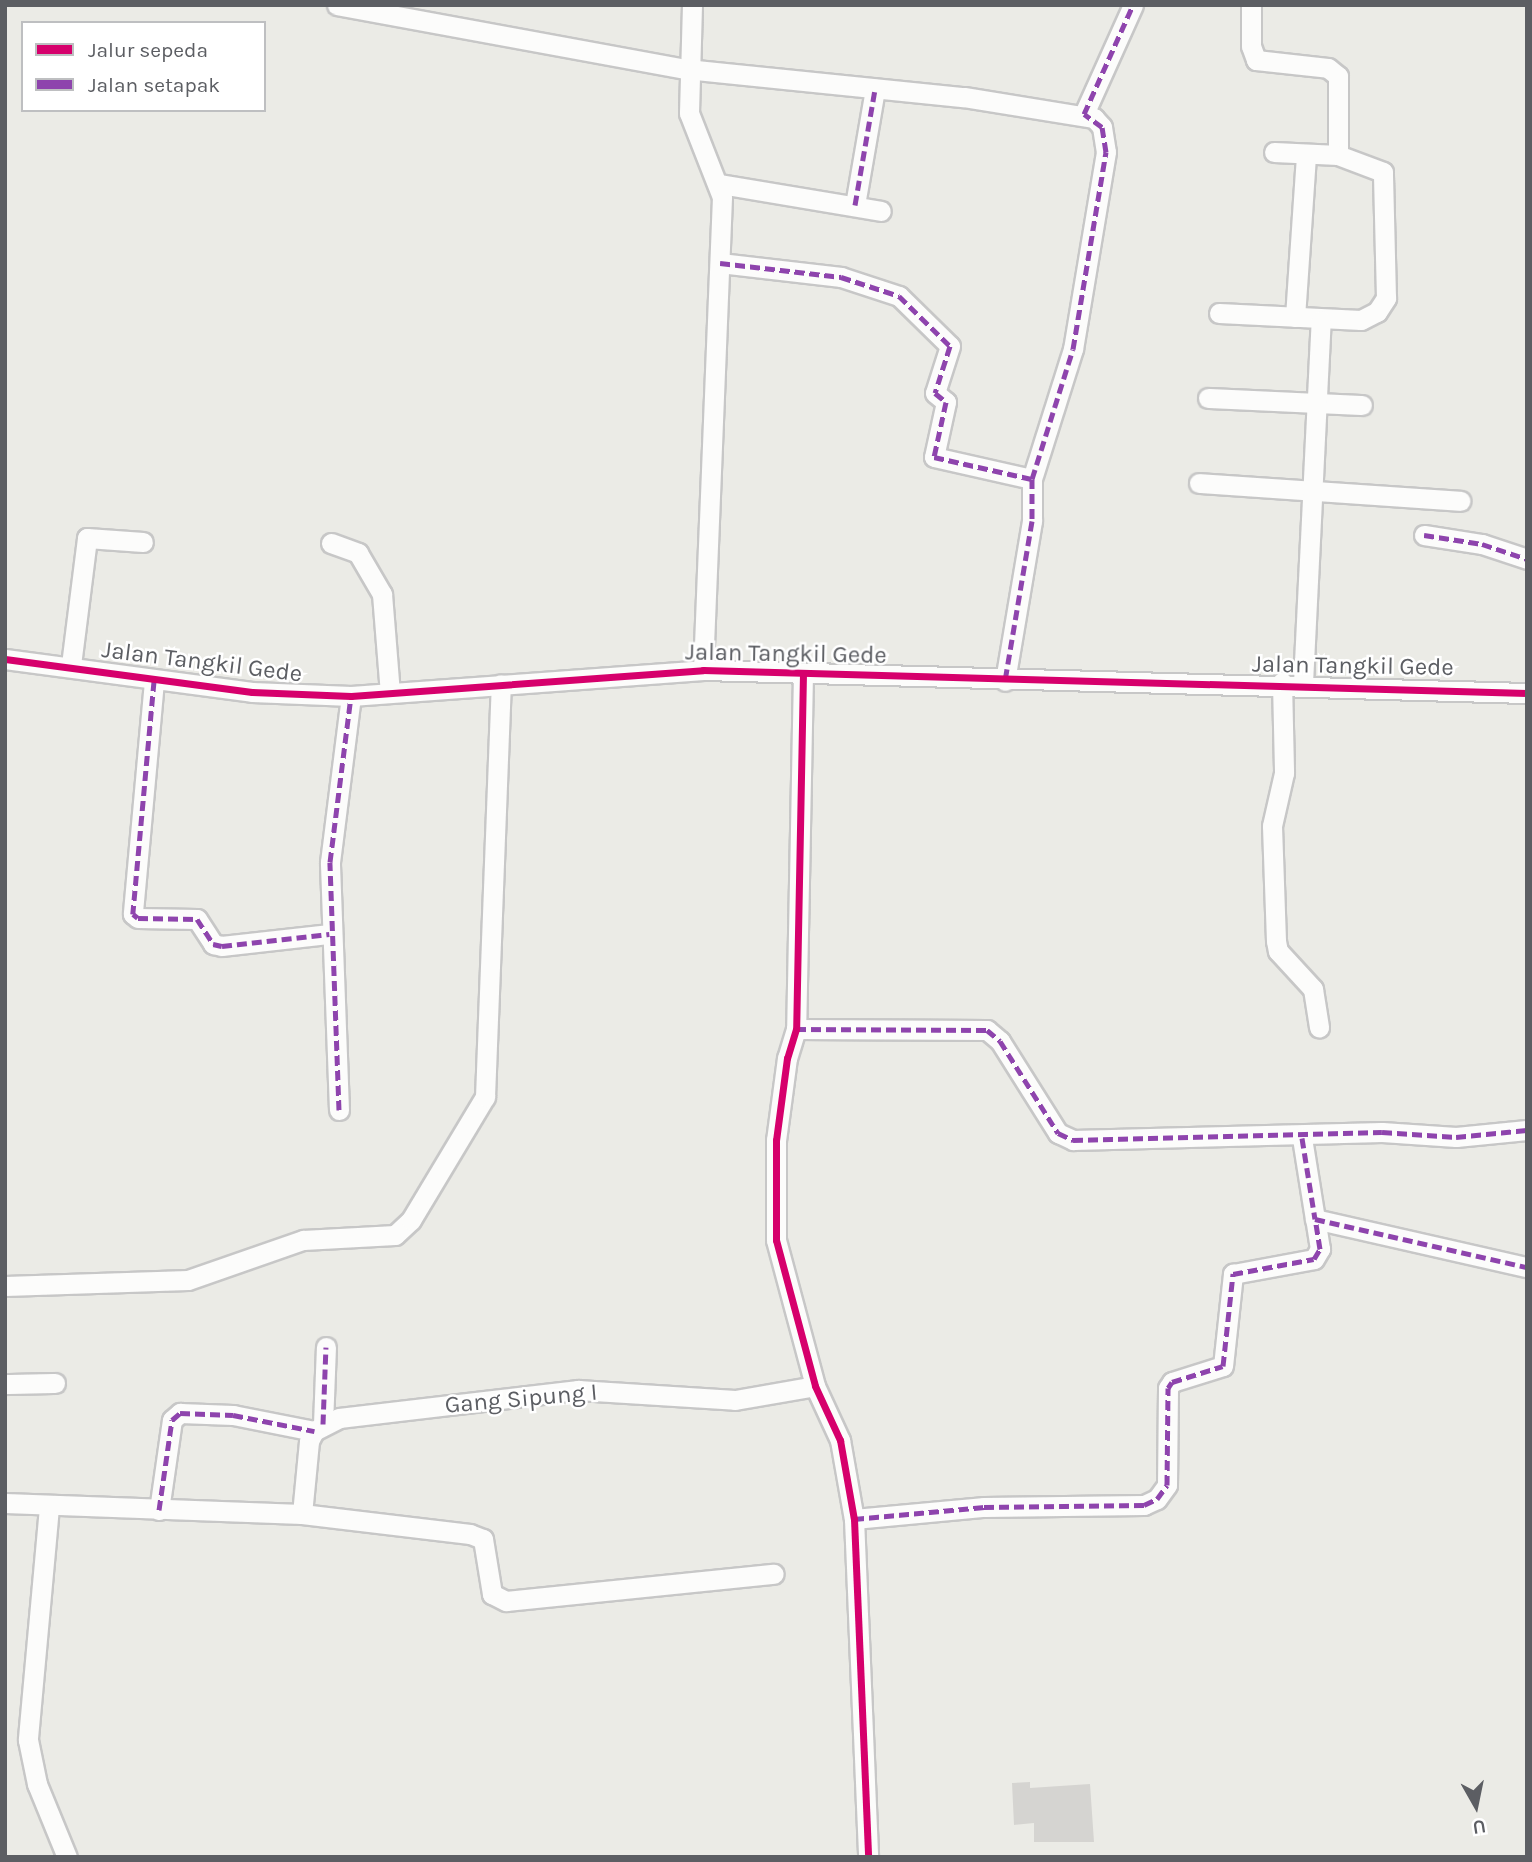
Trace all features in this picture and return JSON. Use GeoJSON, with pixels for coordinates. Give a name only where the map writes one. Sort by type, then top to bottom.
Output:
{"type":"FeatureCollection","features":[{"type":"Feature","properties":{"kind":"street"},"geometry":{"type":"LineString","coordinates":[[337,5],[686,69],[1084,114],[1102,127],[1105,152],[1073,349],[1032,480],[1032,521],[1005,681]]}},
{"type":"Feature","properties":{"kind":"street"},"geometry":{"type":"LineString","coordinates":[[692,5],[686,69],[688,113],[720,184],[720,263],[703,670]]}},
{"type":"Feature","properties":{"kind":"street"},"geometry":{"type":"LineString","coordinates":[[1084,114],[1133,5]]}},
{"type":"Feature","properties":{"kind":"street"},"geometry":{"type":"LineString","coordinates":[[1251,5],[1251,46],[1256,60],[1328,68],[1338,76],[1338,155]]}},
{"type":"Feature","properties":{"kind":"street"},"geometry":{"type":"LineString","coordinates":[[855,205],[875,89]]}},
{"type":"Feature","properties":{"kind":"street"},"geometry":{"type":"LineString","coordinates":[[1219,313],[1362,320],[1377,313],[1386,298],[1386,181],[1375,166],[1338,155],[1306,156],[1274,152]]}},
{"type":"Feature","properties":{"kind":"street"},"geometry":{"type":"LineString","coordinates":[[1295,317],[1306,156]]}},
{"type":"Feature","properties":{"kind":"street"},"geometry":{"type":"LineString","coordinates":[[720,184],[881,211]]}},
{"type":"Feature","properties":{"kind":"street"},"geometry":{"type":"LineString","coordinates":[[720,263],[841,276],[899,296],[951,349],[935,393],[946,402],[934,457],[1032,480]]}},
{"type":"Feature","properties":{"kind":"street"},"geometry":{"type":"LineString","coordinates":[[1303,683],[1321,320]]}},
{"type":"Feature","properties":{"kind":"street"},"geometry":{"type":"LineString","coordinates":[[1208,397],[1362,405]]}},
{"type":"Feature","properties":{"kind":"street"},"geometry":{"type":"LineString","coordinates":[[1199,483],[1311,487],[1460,502]]}},
{"type":"Feature","properties":{"kind":"street"},"geometry":{"type":"LineString","coordinates":[[1424,535],[1482,544],[1527,559]]}},
{"type":"Feature","properties":{"kind":"street"},"geometry":{"type":"LineString","coordinates":[[71,665],[87,538],[143,542]]}},
{"type":"Feature","properties":{"kind":"street"},"geometry":{"type":"LineString","coordinates":[[331,543],[358,553],[382,594],[390,693]]}},
{"type":"Feature","properties":{"kind":"street","name":"Jalan Tangkil Gede"},"geometry":{"type":"LineString","coordinates":[[5,659],[71,665],[154,681],[351,696],[703,670],[1005,681],[1282,682],[1527,693]]}},
{"type":"Feature","properties":{"kind":"street"},"geometry":{"type":"LineString","coordinates":[[803,673],[796,1030],[787,1058],[776,1140],[776,1240],[815,1386],[840,1440],[854,1519],[868,1857]]}},
{"type":"Feature","properties":{"kind":"street"},"geometry":{"type":"LineString","coordinates":[[154,681],[133,914],[138,918],[197,919],[213,944],[222,946],[329,934]]}},
{"type":"Feature","properties":{"kind":"street"},"geometry":{"type":"LineString","coordinates":[[1282,682],[1284,773],[1272,826],[1276,941],[1278,951],[1313,989],[1319,1028]]}},
{"type":"Feature","properties":{"kind":"street"},"geometry":{"type":"LineString","coordinates":[[5,1286],[188,1280],[303,1240],[395,1235],[411,1220],[485,1097],[501,684]]}},
{"type":"Feature","properties":{"kind":"street"},"geometry":{"type":"LineString","coordinates":[[339,1110],[329,934],[330,862],[351,696]]}},
{"type":"Feature","properties":{"kind":"street"},"geometry":{"type":"LineString","coordinates":[[796,1030],[987,1030],[1000,1041],[1050,1123],[1073,1140],[1302,1138],[1382,1132],[1456,1137],[1527,1130]]}},
{"type":"Feature","properties":{"kind":"street"},"geometry":{"type":"LineString","coordinates":[[854,1519],[984,1507],[1144,1505],[1157,1499],[1167,1485],[1168,1388],[1172,1382],[1223,1366],[1233,1274],[1314,1259],[1320,1248],[1302,1138]]}},
{"type":"Feature","properties":{"kind":"street"},"geometry":{"type":"LineString","coordinates":[[1315,1219],[1527,1267]]}},
{"type":"Feature","properties":{"kind":"street"},"geometry":{"type":"LineString","coordinates":[[302,1514],[318,1427],[326,1347]]}},
{"type":"Feature","properties":{"kind":"street"},"geometry":{"type":"LineString","coordinates":[[5,1384],[55,1383]]}},
{"type":"Feature","properties":{"kind":"street","name":"Gang Sipung I"},"geometry":{"type":"LineString","coordinates":[[159,1510],[172,1420],[180,1413],[233,1415],[318,1427],[552,1392],[735,1400],[815,1386]]}},
{"type":"Feature","properties":{"kind":"street"},"geometry":{"type":"LineString","coordinates":[[5,1503],[49,1507],[302,1514],[483,1539],[492,1594],[506,1601],[774,1574]]}},
{"type":"Feature","properties":{"kind":"street"},"geometry":{"type":"LineString","coordinates":[[49,1507],[28,1740],[37,1784],[67,1857]]}},
{"type":"Feature","properties":{"kind":"building"},"geometry":{"type":"Polygon","coordinates":[[[1030,1782],[1030,1788],[1090,1784],[1094,1842],[1034,1842],[1034,1823],[1014,1825],[1012,1783],[1030,1782]]]}},
{"type":"Feature","properties":{"kind":"marked path"},"geometry":{"type":"LineString","coordinates":[[1032,479],[1073,349],[1106,152],[1102,127],[1084,114],[1133,5]]}},
{"type":"Feature","properties":{"kind":"marked path"},"geometry":{"type":"LineString","coordinates":[[855,205],[875,89]]}},
{"type":"Feature","properties":{"kind":"marked path"},"geometry":{"type":"LineString","coordinates":[[720,263],[841,277],[899,296],[950,346],[935,393],[946,402],[934,457],[1032,479],[1032,521],[1005,681]]}},
{"type":"Feature","properties":{"kind":"marked path"},"geometry":{"type":"LineString","coordinates":[[1424,535],[1482,544],[1527,559]]}},
{"type":"Feature","properties":{"kind":"marked path"},"geometry":{"type":"LineString","coordinates":[[154,681],[133,914],[138,918],[197,919],[213,944],[222,946],[329,934]]}},
{"type":"Feature","properties":{"kind":"marked path"},"geometry":{"type":"LineString","coordinates":[[339,1110],[330,862],[351,696]]}},
{"type":"Feature","properties":{"kind":"marked path"},"geometry":{"type":"LineString","coordinates":[[796,1029],[987,1030],[1000,1041],[1058,1133],[1073,1140],[1382,1132],[1456,1137],[1527,1130]]}},
{"type":"Feature","properties":{"kind":"marked path"},"geometry":{"type":"LineString","coordinates":[[1302,1138],[1315,1219],[1527,1267]]}},
{"type":"Feature","properties":{"kind":"marked path"},"geometry":{"type":"LineString","coordinates":[[854,1519],[984,1507],[1144,1505],[1157,1499],[1167,1485],[1168,1388],[1172,1382],[1223,1366],[1233,1274],[1314,1259],[1320,1249],[1315,1219]]}},
{"type":"Feature","properties":{"kind":"marked path"},"geometry":{"type":"LineString","coordinates":[[323,1424],[326,1347]]}},
{"type":"Feature","properties":{"kind":"marked path"},"geometry":{"type":"LineString","coordinates":[[159,1510],[172,1420],[180,1413],[233,1415],[314,1431]]}},
{"type":"Feature","properties":{"kind":"cycle path"},"geometry":{"type":"LineString","coordinates":[[5,659],[252,692],[351,696],[703,670],[1527,693]]}},
{"type":"Feature","properties":{"kind":"cycle path"},"geometry":{"type":"LineString","coordinates":[[803,673],[796,1029],[787,1058],[776,1140],[776,1240],[815,1386],[840,1440],[854,1519],[868,1857]]}}]}
